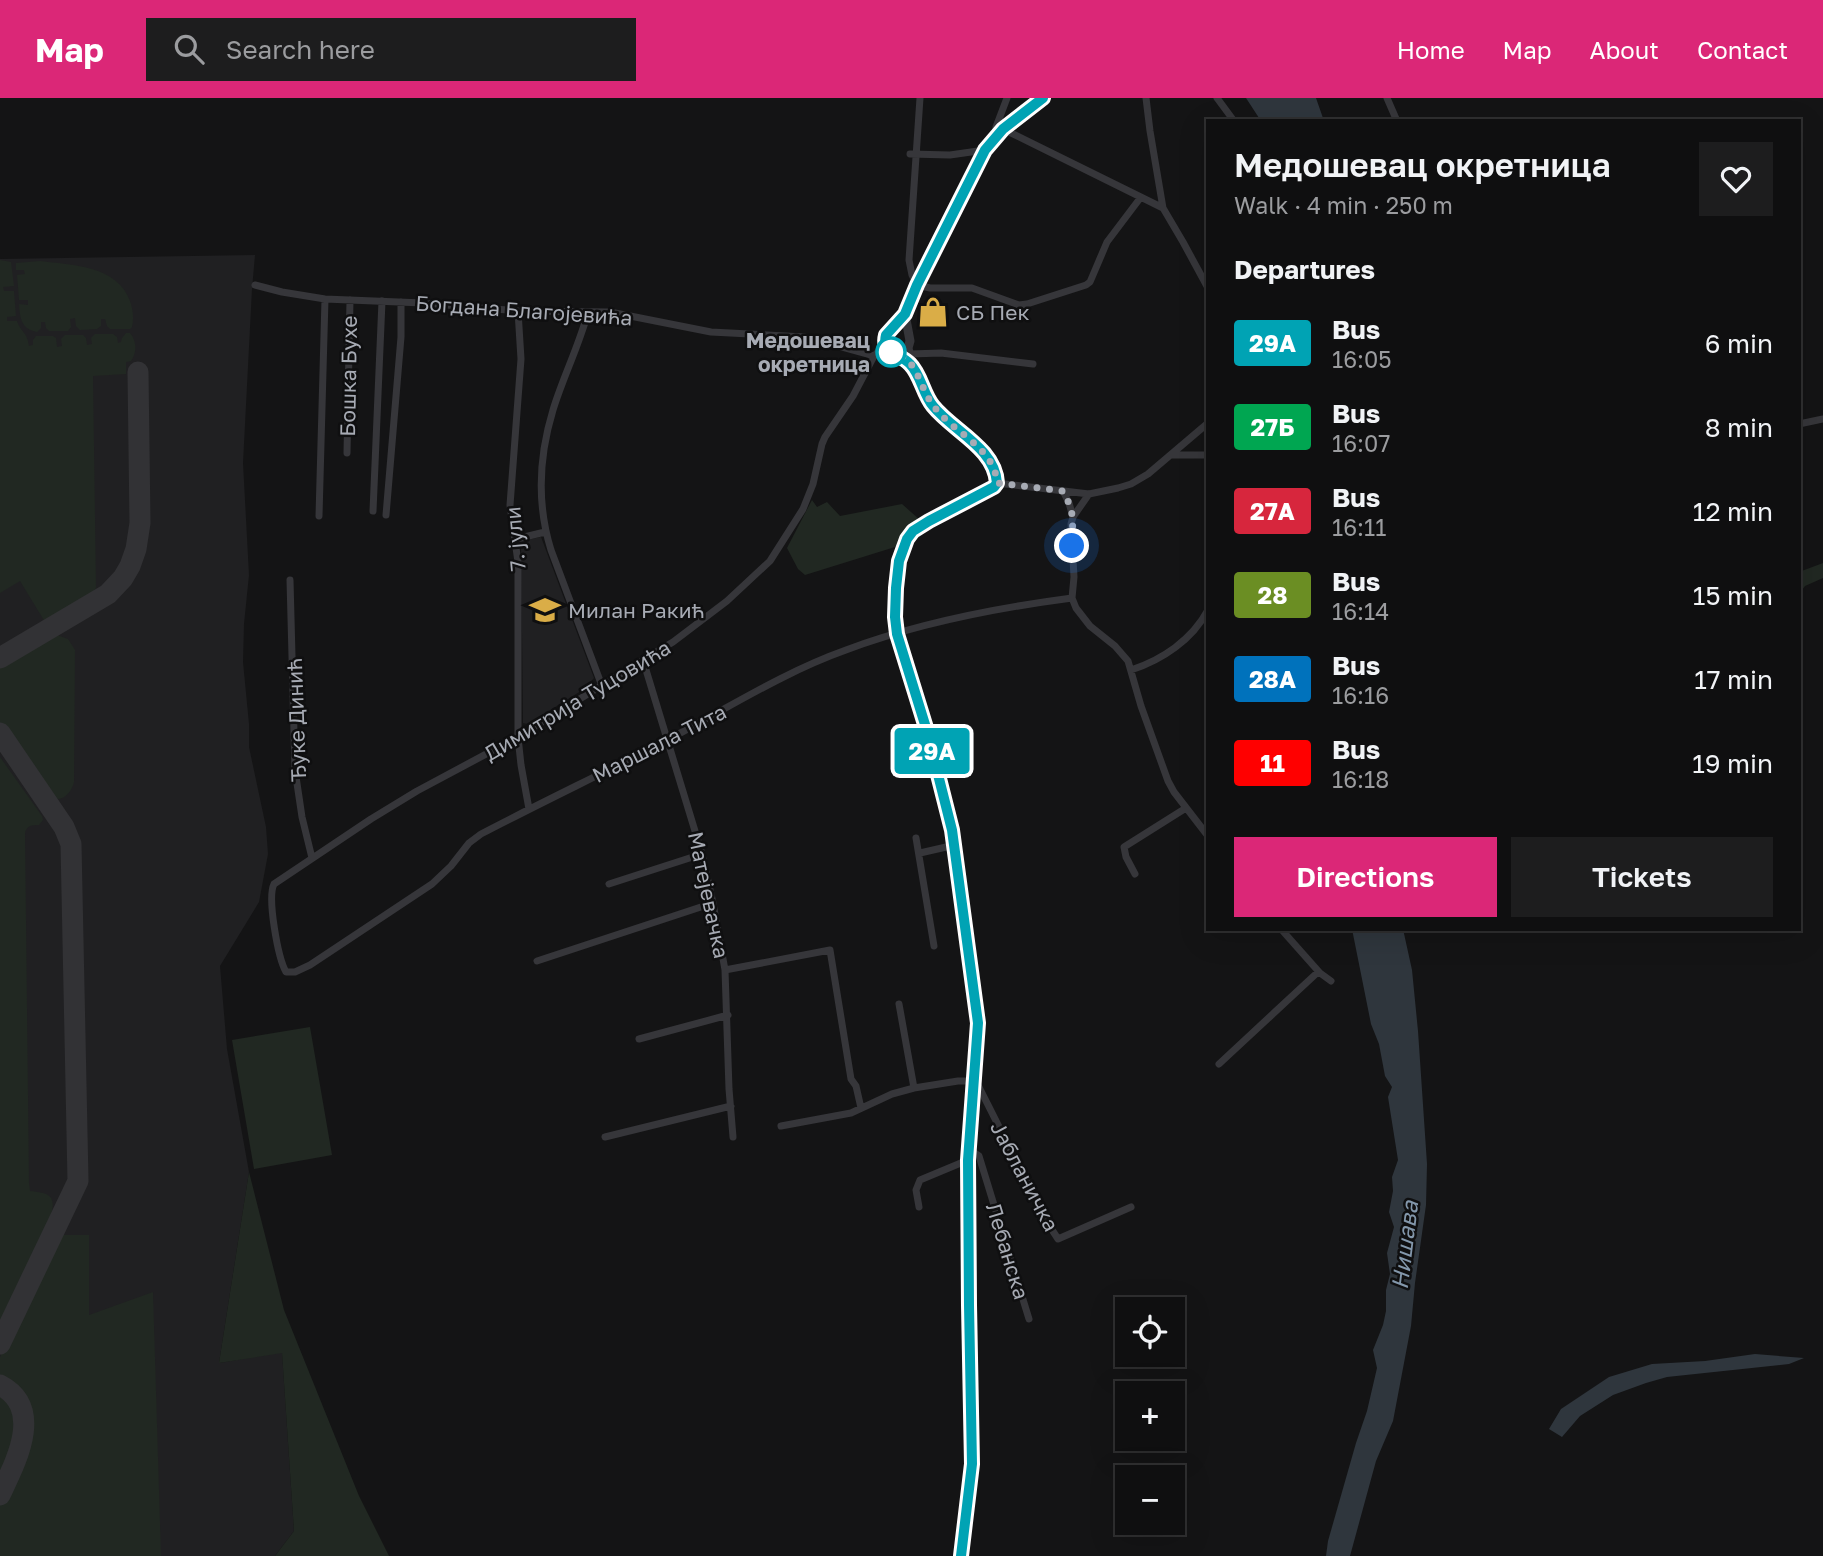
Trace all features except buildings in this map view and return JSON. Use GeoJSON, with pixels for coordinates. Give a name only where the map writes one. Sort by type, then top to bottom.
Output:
{"type":"FeatureCollection","features":[{"type":"Feature","properties":{"kind":"street"},"geometry":{"type":"LineString","coordinates":[[917,285],[909,260],[913,154],[920,98]]}},
{"type":"Feature","properties":{"kind":"street"},"geometry":{"type":"LineString","coordinates":[[995,137],[1007,98]]}},
{"type":"Feature","properties":{"kind":"street"},"geometry":{"type":"LineString","coordinates":[[912,365],[899,354],[881,350],[886,335],[905,314],[985,150],[1003,129],[1043,98]]}},
{"type":"Feature","properties":{"kind":"street"},"geometry":{"type":"LineString","coordinates":[[1146,98],[1163,208],[1206,284]]}},
{"type":"Feature","properties":{"kind":"street"},"geometry":{"type":"LineString","coordinates":[[1217,98],[1233,119]]}},
{"type":"Feature","properties":{"kind":"street"},"geometry":{"type":"LineString","coordinates":[[1387,98],[1395,119]]}},
{"type":"Feature","properties":{"kind":"street"},"geometry":{"type":"LineString","coordinates":[[1003,129],[1163,208]]}},
{"type":"Feature","properties":{"kind":"street"},"geometry":{"type":"LineString","coordinates":[[913,154],[950,155],[985,150]]}},
{"type":"Feature","properties":{"kind":"street"},"geometry":{"type":"LineString","coordinates":[[917,285],[972,289],[1019,305],[1086,285],[1090,282],[1107,242],[1141,197]]}},
{"type":"Feature","properties":{"kind":"street","name":"Богдана Благојевића"},"geometry":{"type":"LineString","coordinates":[[255,285],[325,299],[518,311],[610,312],[711,332],[805,337],[881,350]]}},
{"type":"Feature","properties":{"kind":"street"},"geometry":{"type":"LineString","coordinates":[[319,516],[325,299]]}},
{"type":"Feature","properties":{"kind":"street","name":"Бошка Бухе"},"geometry":{"type":"LineString","coordinates":[[346,453],[350,300]]}},
{"type":"Feature","properties":{"kind":"street"},"geometry":{"type":"LineString","coordinates":[[373,511],[382,301]]}},
{"type":"Feature","properties":{"kind":"street"},"geometry":{"type":"LineString","coordinates":[[386,515],[401,337],[401,302]]}},
{"type":"Feature","properties":{"kind":"street","name":"7. јули"},"geometry":{"type":"LineString","coordinates":[[518,311],[521,359],[510,505],[519,562],[518,737],[529,809]]}},
{"type":"Feature","properties":{"kind":"street"},"geometry":{"type":"LineString","coordinates":[[588,312],[548,426],[541,481],[542,511],[545,532],[602,686]]}},
{"type":"Feature","properties":{"kind":"street"},"geometry":{"type":"LineString","coordinates":[[905,314],[912,365],[934,408],[965,435],[990,463],[995,470],[997,483],[922,524],[910,534],[899,561],[895,617],[897,634],[952,830],[978,1023],[968,1156],[972,1464],[961,1556]]}},
{"type":"Feature","properties":{"kind":"street"},"geometry":{"type":"LineString","coordinates":[[892,329],[901,329],[907,334]]}},
{"type":"Feature","properties":{"kind":"street","name":"Димитрија Туцовића"},"geometry":{"type":"LineString","coordinates":[[286,972],[280,957],[271,897],[274,884],[417,791],[518,737],[673,642],[727,601],[770,561],[803,509],[825,437],[881,350]]}},
{"type":"Feature","properties":{"kind":"street"},"geometry":{"type":"LineString","coordinates":[[899,354],[909,351],[941,353],[1033,364]]}},
{"type":"Feature","properties":{"kind":"street"},"geometry":{"type":"LineString","coordinates":[[1802,424],[1823,419]]}},
{"type":"Feature","properties":{"kind":"street"},"geometry":{"type":"LineString","coordinates":[[997,483],[1089,494],[1118,488],[1148,474],[1206,425]]}},
{"type":"Feature","properties":{"kind":"street"},"geometry":{"type":"LineString","coordinates":[[1171,455],[1206,455]]}},
{"type":"Feature","properties":{"kind":"street"},"geometry":{"type":"LineString","coordinates":[[1063,491],[1073,517],[1072,598],[1076,608],[1083,618],[1122,654],[1130,670],[1162,767],[1174,792],[1206,833]]}},
{"type":"Feature","properties":{"kind":"street"},"geometry":{"type":"LineString","coordinates":[[1073,517],[1089,494]]}},
{"type":"Feature","properties":{"kind":"street"},"geometry":{"type":"LineString","coordinates":[[516,539],[545,532]]}},
{"type":"Feature","properties":{"kind":"street","name":"Ђуке Динић"},"geometry":{"type":"LineString","coordinates":[[290,580],[295,770],[304,828],[312,858]]}},
{"type":"Feature","properties":{"kind":"street","name":"Маршала Тита"},"geometry":{"type":"LineString","coordinates":[[286,972],[303,970],[432,884],[475,839],[810,665],[845,650],[918,628],[1008,607],[1072,598]]}},
{"type":"Feature","properties":{"kind":"street"},"geometry":{"type":"LineString","coordinates":[[1130,670],[1161,658],[1193,632],[1206,614]]}},
{"type":"Feature","properties":{"kind":"street","name":"Матејевачка"},"geometry":{"type":"LineString","coordinates":[[643,660],[702,854],[713,903],[725,970],[733,1137]]}},
{"type":"Feature","properties":{"kind":"street"},"geometry":{"type":"LineString","coordinates":[[1135,874],[1124,847],[1186,807]]}},
{"type":"Feature","properties":{"kind":"street"},"geometry":{"type":"LineString","coordinates":[[916,838],[934,946]]}},
{"type":"Feature","properties":{"kind":"street"},"geometry":{"type":"LineString","coordinates":[[920,853],[955,845]]}},
{"type":"Feature","properties":{"kind":"street"},"geometry":{"type":"LineString","coordinates":[[609,884],[702,854]]}},
{"type":"Feature","properties":{"kind":"street"},"geometry":{"type":"LineString","coordinates":[[537,961],[713,903]]}},
{"type":"Feature","properties":{"kind":"street"},"geometry":{"type":"LineString","coordinates":[[1283,931],[1318,972],[1331,981]]}},
{"type":"Feature","properties":{"kind":"street"},"geometry":{"type":"LineString","coordinates":[[725,970],[830,950],[851,1079],[856,1086],[861,1108]]}},
{"type":"Feature","properties":{"kind":"street"},"geometry":{"type":"LineString","coordinates":[[1219,1064],[1318,972]]}},
{"type":"Feature","properties":{"kind":"street"},"geometry":{"type":"LineString","coordinates":[[900,1004],[914,1088]]}},
{"type":"Feature","properties":{"kind":"street"},"geometry":{"type":"LineString","coordinates":[[639,1039],[728,1015]]}},
{"type":"Feature","properties":{"kind":"street"},"geometry":{"type":"LineString","coordinates":[[781,1126],[851,1113],[892,1094],[914,1088],[973,1081]]}},
{"type":"Feature","properties":{"kind":"street","name":"Јабланичка"},"geometry":{"type":"LineString","coordinates":[[973,1081],[979,1087],[1058,1239],[1131,1207]]}},
{"type":"Feature","properties":{"kind":"street"},"geometry":{"type":"LineString","coordinates":[[604,1138],[731,1107]]}},
{"type":"Feature","properties":{"kind":"street","name":"Лебанска"},"geometry":{"type":"LineString","coordinates":[[968,1156],[976,1153],[979,1156],[1029,1319]]}},
{"type":"Feature","properties":{"kind":"street"},"geometry":{"type":"LineString","coordinates":[[919,1207],[916,1190],[920,1180],[968,1156]]}},
{"type":"Feature","properties":{"kind":"shaded area"},"geometry":{"type":"Polygon","coordinates":[[[255,255],[243,463],[249,575],[243,662],[249,747],[266,827],[268,854],[259,902],[220,966],[227,1049],[249,1172],[219,1363],[282,1352],[294,1531],[275,1556],[0,1556],[0,259],[255,255]]]}},
{"type":"Feature","properties":{"kind":"shaded area"},"geometry":{"type":"Polygon","coordinates":[[[0,260],[11,262],[14,286],[3,287],[4,291],[14,291],[16,316],[7,317],[7,321],[17,321],[29,346],[33,345],[36,336],[53,336],[56,338],[57,347],[62,346],[61,339],[65,335],[83,335],[87,345],[92,344],[91,338],[95,334],[113,334],[118,343],[126,333],[130,333],[135,343],[133,358],[126,362],[126,374],[93,376],[96,588],[92,594],[45,622],[20,581],[0,593],[0,260]]]}},
{"type":"Feature","properties":{"kind":"shaded area"},"geometry":{"type":"Polygon","coordinates":[[[40,261],[92,269],[115,280],[130,301],[132,327],[110,329],[105,319],[101,319],[101,326],[97,329],[80,330],[76,326],[75,318],[70,319],[71,327],[68,331],[49,331],[45,322],[41,322],[41,328],[37,332],[25,326],[19,304],[28,305],[28,300],[19,300],[17,275],[25,274],[24,270],[16,270],[16,263],[40,261]]]}},
{"type":"Feature","properties":{"kind":"shaded area"},"geometry":{"type":"Polygon","coordinates":[[[812,500],[817,507],[827,502],[840,516],[902,504],[920,520],[895,547],[805,575],[798,569],[787,548],[812,500]]]}},
{"type":"Feature","properties":{"kind":"shaded area","name":"Милан Ракић"},"geometry":{"type":"Polygon","coordinates":[[[541,537],[594,678],[584,689],[528,724],[523,723],[521,541],[541,537]]]}},
{"type":"Feature","properties":{"kind":"shaded area"},"geometry":{"type":"Polygon","coordinates":[[[1823,563],[1823,578],[1805,586],[1801,591],[1801,571],[1823,563]]]}},
{"type":"Feature","properties":{"kind":"shaded area"},"geometry":{"type":"Polygon","coordinates":[[[57,635],[68,639],[75,650],[74,782],[68,794],[60,799],[47,796],[0,728],[0,668],[49,637],[57,635]]]}},
{"type":"Feature","properties":{"kind":"shaded area"},"geometry":{"type":"Polygon","coordinates":[[[0,757],[43,820],[39,825],[28,827],[25,833],[29,1183],[30,1191],[49,1196],[53,1208],[0,1325],[0,757]]]}},
{"type":"Feature","properties":{"kind":"shaded area"},"geometry":{"type":"Polygon","coordinates":[[[310,1027],[332,1155],[254,1169],[232,1040],[310,1027]]]}},
{"type":"Feature","properties":{"kind":"shaded area"},"geometry":{"type":"Polygon","coordinates":[[[249,1172],[284,1310],[359,1496],[389,1556],[275,1556],[294,1531],[282,1353],[219,1363],[249,1172]]]}},
{"type":"Feature","properties":{"kind":"shaded area"},"geometry":{"type":"Polygon","coordinates":[[[63,1235],[89,1235],[89,1315],[153,1292],[161,1556],[0,1556],[0,1357],[55,1243],[63,1235]]]}},
{"type":"Feature","properties":{"kind":"water"},"geometry":{"type":"Polygon","coordinates":[[[1246,98],[1316,98],[1323,119],[1260,119],[1246,98]]]}},
{"type":"Feature","properties":{"kind":"water","name":"Нишава"},"geometry":{"type":"Polygon","coordinates":[[[1352,931],[1403,931],[1412,970],[1418,1031],[1427,1164],[1426,1205],[1411,1326],[1393,1421],[1376,1461],[1350,1556],[1326,1556],[1377,1368],[1373,1350],[1386,1311],[1386,1290],[1390,1274],[1387,1253],[1394,1227],[1389,1212],[1393,1191],[1392,1177],[1398,1160],[1388,1097],[1392,1087],[1385,1076],[1379,1044],[1371,1024],[1352,931]]]}},
{"type":"Feature","properties":{"kind":"water"},"geometry":{"type":"Polygon","coordinates":[[[1755,1354],[1804,1358],[1789,1364],[1667,1377],[1613,1395],[1580,1416],[1562,1437],[1549,1429],[1561,1409],[1609,1377],[1652,1364],[1705,1361],[1755,1354]]]}},
{"type":"Feature","properties":{"kind":"taxiway"},"geometry":{"type":"LineString","coordinates":[[0,658],[108,594],[130,566],[140,523],[138,372]]}},
{"type":"Feature","properties":{"kind":"taxiway"},"geometry":{"type":"LineString","coordinates":[[0,733],[64,827],[71,844],[78,1181],[0,1344]]}},
{"type":"Feature","properties":{"kind":"taxiway"},"geometry":{"type":"LineString","coordinates":[[0,1385],[14,1395],[24,1422],[13,1468],[0,1495]]}},
{"type":"Feature","properties":{"kind":"bus line","name":"29А"},"geometry":{"type":"LineString","coordinates":[[961,1556],[972,1464],[968,1160],[978,1023],[952,830],[927,731],[897,634],[895,617],[899,561],[913,531],[997,483],[995,470],[984,454],[934,408],[912,365],[899,354],[888,351],[885,339],[905,314],[985,150],[1003,129],[1043,98]]}},
{"type":"Feature","properties":{"kind":"place","name":"СБ Пек"},"geometry":{"type":"Point","coordinates":[933,312]}},
{"type":"Feature","properties":{"kind":"place","name":"Медошевац окретница"},"geometry":{"type":"Point","coordinates":[891,352]}},
{"type":"Feature","properties":{"kind":"place","name":"Милан Ракић"},"geometry":{"type":"Point","coordinates":[545,610]}},
{"type":"Feature","properties":{"kind":"route"},"geometry":{"type":"LineString","coordinates":[[891,352],[899,354],[912,365],[934,408],[984,454],[995,470],[997,483],[1063,491],[1073,517],[1072,546]]}}]}
